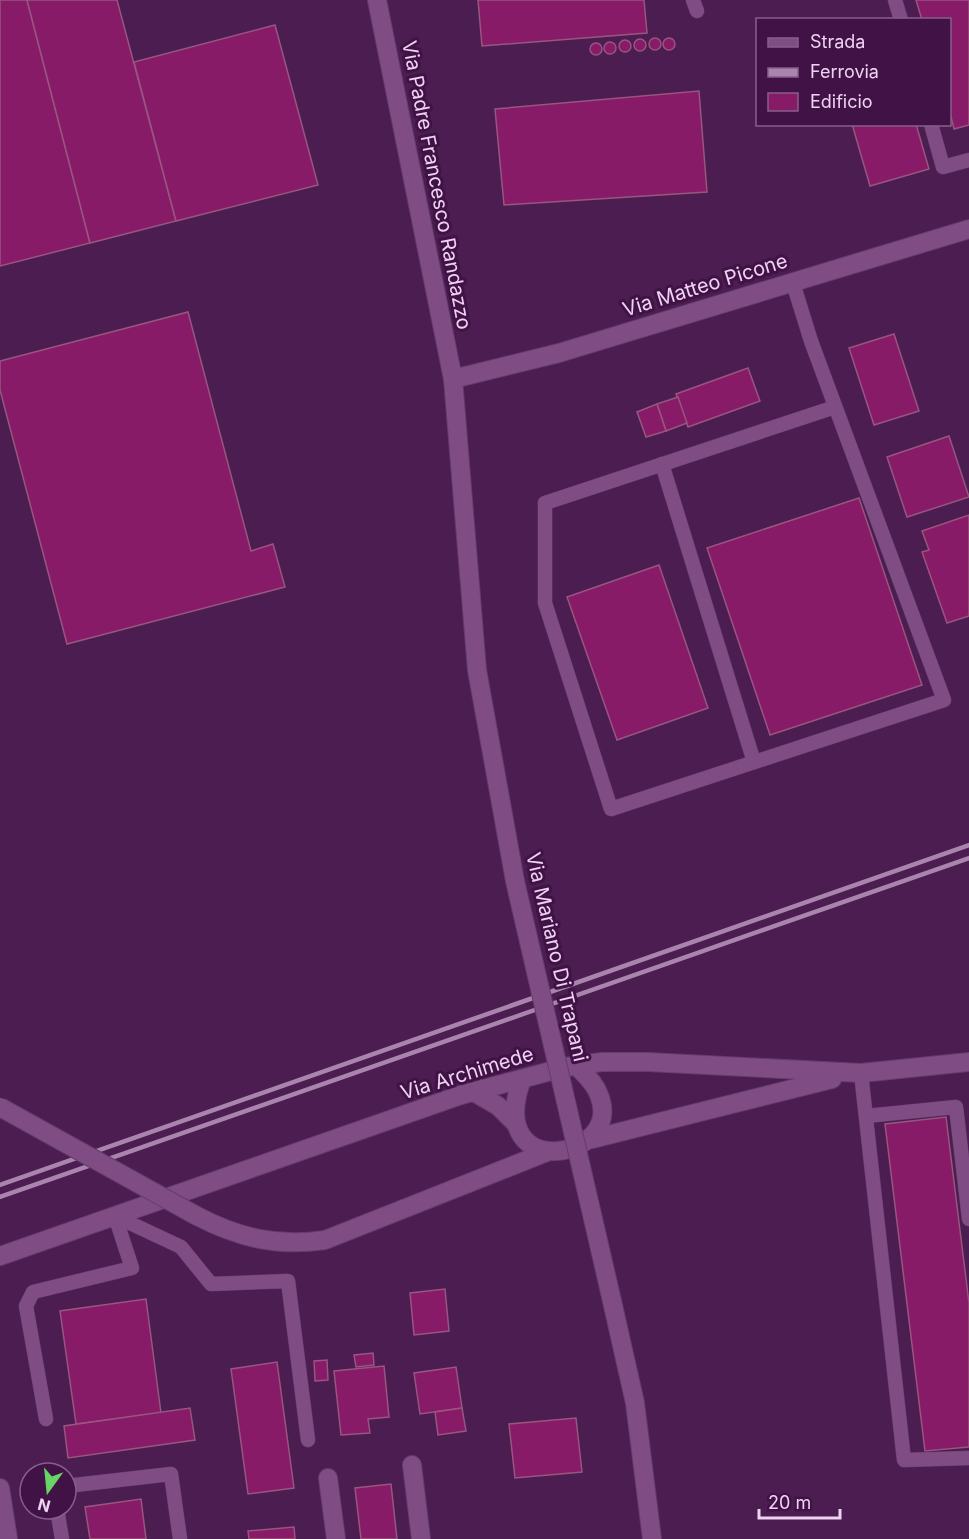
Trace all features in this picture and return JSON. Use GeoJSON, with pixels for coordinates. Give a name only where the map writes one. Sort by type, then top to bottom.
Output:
{"type":"FeatureCollection","features":[{"type":"Feature","properties":{"kind":"street","name":"Via Padre Francesco Randazzo"},"geometry":{"type":"LineString","coordinates":[[377,0],[453,379]]}},
{"type":"Feature","properties":{"kind":"street","name":"Via Matteo Picone"},"geometry":{"type":"LineString","coordinates":[[453,379],[549,356],[969,229]]}},
{"type":"Feature","properties":{"kind":"street","name":"Via Mariano Di Trapani"},"geometry":{"type":"LineString","coordinates":[[453,379],[477,670],[515,881],[634,1403],[652,1539]]}},
{"type":"Feature","properties":{"kind":"street","name":"Via Archimede"},"geometry":{"type":"LineString","coordinates":[[0,1256],[474,1092],[577,1066],[602,1062],[648,1062],[861,1073],[969,1062]]}},
{"type":"Feature","properties":{"kind":"street"},"geometry":{"type":"LineString","coordinates":[[577,1066],[600,1095],[603,1111],[600,1126],[592,1139]]}},
{"type":"Feature","properties":{"kind":"street"},"geometry":{"type":"LineString","coordinates":[[0,1107],[221,1229],[271,1242],[297,1244],[325,1240],[547,1152],[569,1149],[592,1139],[796,1085],[861,1073]]}},
{"type":"Feature","properties":{"kind":"street"},"geometry":{"type":"LineString","coordinates":[[515,1163],[521,1156],[520,1131],[514,1109],[522,1079]]}},
{"type":"Feature","properties":{"kind":"street"},"geometry":{"type":"LineString","coordinates":[[474,1092],[498,1106],[535,1149],[547,1152]]}},
{"type":"Feature","properties":{"kind":"street"},"geometry":{"type":"LineString","coordinates":[[412,1465],[421,1539]]}},
{"type":"Feature","properties":{"kind":"street"},"geometry":{"type":"LineString","coordinates":[[328,1478],[336,1539]]}},
{"type":"Feature","properties":{"kind":"street"},"geometry":{"type":"LineString","coordinates":[[0,1488],[8,1539]]}},
{"type":"Feature","properties":{"kind":"lane"},"geometry":{"type":"LineString","coordinates":[[895,0],[900,18]]}},
{"type":"Feature","properties":{"kind":"lane"},"geometry":{"type":"LineString","coordinates":[[932,126],[943,167],[969,160]]}},
{"type":"Feature","properties":{"kind":"lane"},"geometry":{"type":"LineString","coordinates":[[793,283],[835,407],[944,700],[611,809],[545,603],[545,503],[835,407]]}},
{"type":"Feature","properties":{"kind":"lane"},"geometry":{"type":"LineString","coordinates":[[662,464],[754,762]]}},
{"type":"Feature","properties":{"kind":"lane"},"geometry":{"type":"LineString","coordinates":[[861,1073],[904,1460],[969,1458]]}},
{"type":"Feature","properties":{"kind":"lane"},"geometry":{"type":"LineString","coordinates":[[866,1116],[956,1107],[969,1219]]}},
{"type":"Feature","properties":{"kind":"lane"},"geometry":{"type":"LineString","coordinates":[[46,1419],[26,1306],[33,1292],[132,1268],[115,1216]]}},
{"type":"Feature","properties":{"kind":"lane"},"geometry":{"type":"LineString","coordinates":[[115,1216],[181,1247],[211,1284],[288,1281],[308,1440]]}},
{"type":"Feature","properties":{"kind":"lane"},"geometry":{"type":"LineString","coordinates":[[78,1485],[171,1474],[180,1539]]}},
{"type":"Feature","properties":{"kind":"lane"},"geometry":{"type":"LineString","coordinates":[[59,1521],[62,1539]]}},
{"type":"Feature","properties":{"kind":"building"},"geometry":{"type":"Polygon","coordinates":[[[0,0],[27,0],[90,243],[0,266],[0,0]]]}},
{"type":"Feature","properties":{"kind":"building"},"geometry":{"type":"Polygon","coordinates":[[[27,0],[117,0],[176,221],[90,243],[27,0]]]}},
{"type":"Feature","properties":{"kind":"building"},"geometry":{"type":"Polygon","coordinates":[[[478,0],[644,0],[647,33],[482,46],[478,0]]]}},
{"type":"Feature","properties":{"kind":"building"},"geometry":{"type":"Polygon","coordinates":[[[916,0],[969,0],[969,125],[954,129],[951,117],[951,18],[921,18],[916,0]]]}},
{"type":"Feature","properties":{"kind":"building"},"geometry":{"type":"Polygon","coordinates":[[[275,25],[318,185],[176,221],[134,62],[275,25]]]}},
{"type":"Feature","properties":{"kind":"building"},"geometry":{"type":"Polygon","coordinates":[[[657,38],[661,44],[657,50],[653,50],[649,42],[657,38]]]}},
{"type":"Feature","properties":{"kind":"building"},"geometry":{"type":"Polygon","coordinates":[[[671,38],[675,44],[671,50],[667,50],[663,42],[671,38]]]}},
{"type":"Feature","properties":{"kind":"building"},"geometry":{"type":"Polygon","coordinates":[[[642,39],[646,45],[642,51],[638,51],[634,43],[642,39]]]}},
{"type":"Feature","properties":{"kind":"building"},"geometry":{"type":"Polygon","coordinates":[[[627,40],[631,46],[627,52],[623,52],[619,44],[627,40]]]}},
{"type":"Feature","properties":{"kind":"building"},"geometry":{"type":"Polygon","coordinates":[[[612,42],[616,48],[612,54],[608,54],[604,46],[612,42]]]}},
{"type":"Feature","properties":{"kind":"building"},"geometry":{"type":"Polygon","coordinates":[[[598,43],[602,49],[598,55],[594,55],[590,47],[598,43]]]}},
{"type":"Feature","properties":{"kind":"building"},"geometry":{"type":"Polygon","coordinates":[[[699,91],[707,192],[504,205],[495,109],[699,91]]]}},
{"type":"Feature","properties":{"kind":"building"},"geometry":{"type":"Polygon","coordinates":[[[853,126],[917,126],[929,169],[870,186],[853,126]]]}},
{"type":"Feature","properties":{"kind":"building"},"geometry":{"type":"Polygon","coordinates":[[[188,312],[251,551],[273,544],[285,587],[67,644],[0,390],[0,361],[188,312]]]}},
{"type":"Feature","properties":{"kind":"building"},"geometry":{"type":"Polygon","coordinates":[[[894,334],[919,411],[874,425],[849,348],[894,334]]]}},
{"type":"Feature","properties":{"kind":"building"},"geometry":{"type":"Polygon","coordinates":[[[748,368],[760,401],[688,427],[676,394],[748,368]]]}},
{"type":"Feature","properties":{"kind":"building"},"geometry":{"type":"Polygon","coordinates":[[[678,397],[687,423],[666,431],[657,404],[678,397]]]}},
{"type":"Feature","properties":{"kind":"building"},"geometry":{"type":"Polygon","coordinates":[[[657,404],[666,431],[646,437],[637,412],[657,404]]]}},
{"type":"Feature","properties":{"kind":"building"},"geometry":{"type":"Polygon","coordinates":[[[949,436],[969,497],[907,517],[887,457],[949,436]]]}},
{"type":"Feature","properties":{"kind":"building"},"geometry":{"type":"Polygon","coordinates":[[[859,498],[922,685],[770,735],[707,548],[859,498]]]}},
{"type":"Feature","properties":{"kind":"building"},"geometry":{"type":"Polygon","coordinates":[[[969,515],[969,616],[947,623],[922,552],[929,550],[922,531],[969,515]]]}},
{"type":"Feature","properties":{"kind":"building"},"geometry":{"type":"Polygon","coordinates":[[[659,565],[708,708],[617,740],[567,597],[659,565]]]}},
{"type":"Feature","properties":{"kind":"building"},"geometry":{"type":"Polygon","coordinates":[[[946,1117],[969,1303],[969,1447],[925,1451],[885,1124],[946,1117]]]}},
{"type":"Feature","properties":{"kind":"building"},"geometry":{"type":"Polygon","coordinates":[[[445,1289],[449,1331],[414,1335],[410,1293],[445,1289]]]}},
{"type":"Feature","properties":{"kind":"building"},"geometry":{"type":"Polygon","coordinates":[[[146,1299],[161,1413],[76,1424],[60,1311],[146,1299]]]}},
{"type":"Feature","properties":{"kind":"building"},"geometry":{"type":"Polygon","coordinates":[[[373,1353],[374,1365],[356,1367],[354,1355],[373,1353]]]}},
{"type":"Feature","properties":{"kind":"building"},"geometry":{"type":"Polygon","coordinates":[[[327,1360],[328,1380],[315,1381],[314,1361],[327,1360]]]}},
{"type":"Feature","properties":{"kind":"building"},"geometry":{"type":"Polygon","coordinates":[[[277,1362],[294,1488],[248,1494],[231,1369],[277,1362]]]}},
{"type":"Feature","properties":{"kind":"building"},"geometry":{"type":"Polygon","coordinates":[[[384,1366],[389,1417],[368,1419],[370,1433],[341,1435],[334,1371],[384,1366]]]}},
{"type":"Feature","properties":{"kind":"building"},"geometry":{"type":"Polygon","coordinates":[[[456,1367],[462,1408],[420,1414],[414,1373],[456,1367]]]}},
{"type":"Feature","properties":{"kind":"building"},"geometry":{"type":"Polygon","coordinates":[[[190,1408],[195,1440],[68,1458],[64,1426],[190,1408]]]}},
{"type":"Feature","properties":{"kind":"building"},"geometry":{"type":"Polygon","coordinates":[[[462,1408],[466,1431],[438,1435],[435,1412],[462,1408]]]}},
{"type":"Feature","properties":{"kind":"building"},"geometry":{"type":"Polygon","coordinates":[[[576,1418],[582,1472],[515,1478],[509,1424],[576,1418]]]}},
{"type":"Feature","properties":{"kind":"building"},"geometry":{"type":"Polygon","coordinates":[[[391,1484],[397,1539],[361,1539],[355,1488],[391,1484]]]}},
{"type":"Feature","properties":{"kind":"building"},"geometry":{"type":"Polygon","coordinates":[[[141,1499],[146,1539],[90,1539],[85,1507],[141,1499]]]}},
{"type":"Feature","properties":{"kind":"building"},"geometry":{"type":"Polygon","coordinates":[[[294,1527],[295,1539],[249,1539],[248,1531],[294,1527]]]}},
{"type":"Feature","properties":{"kind":"railway"},"geometry":{"type":"LineString","coordinates":[[0,1185],[969,845]]}},
{"type":"Feature","properties":{"kind":"railway"},"geometry":{"type":"LineString","coordinates":[[0,1197],[969,858]]}}]}
